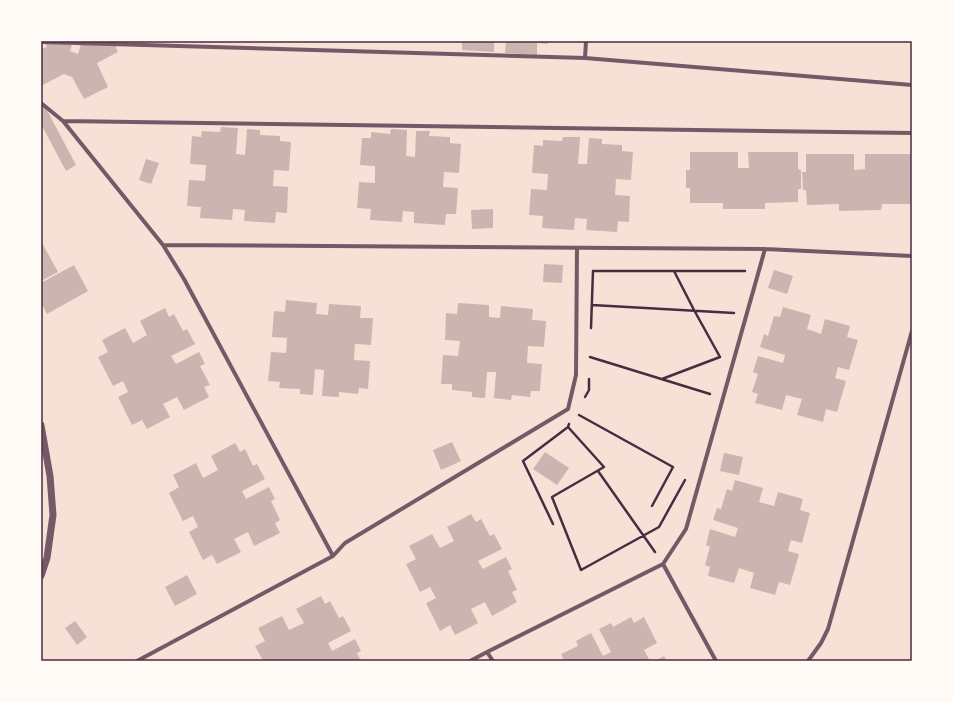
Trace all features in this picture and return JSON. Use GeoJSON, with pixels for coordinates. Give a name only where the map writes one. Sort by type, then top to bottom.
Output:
{"type":"FeatureCollection","features":[{"type":"Feature","properties":{"kind":"street"},"geometry":{"type":"LineString","coordinates":[[238,41],[238,48]]}},
{"type":"Feature","properties":{"kind":"street"},"geometry":{"type":"LineString","coordinates":[[585,58],[586,41]]}},
{"type":"Feature","properties":{"kind":"street"},"geometry":{"type":"LineString","coordinates":[[41,42],[585,58],[912,85]]}},
{"type":"Feature","properties":{"kind":"street"},"geometry":{"type":"LineString","coordinates":[[41,103],[63,121],[163,245],[188,286],[332,556]]}},
{"type":"Feature","properties":{"kind":"street"},"geometry":{"type":"LineString","coordinates":[[63,121],[912,133]]}},
{"type":"Feature","properties":{"kind":"street"},"geometry":{"type":"LineString","coordinates":[[163,245],[765,249],[912,256]]}},
{"type":"Feature","properties":{"kind":"street"},"geometry":{"type":"LineString","coordinates":[[137,661],[332,556],[345,543],[568,409],[576,375],[577,248]]}},
{"type":"Feature","properties":{"kind":"street"},"geometry":{"type":"LineString","coordinates":[[470,661],[663,564],[686,529],[765,249]]}},
{"type":"Feature","properties":{"kind":"street"},"geometry":{"type":"LineString","coordinates":[[808,661],[821,643],[828,629],[912,331]]}},
{"type":"Feature","properties":{"kind":"street"},"geometry":{"type":"LineString","coordinates":[[41,425],[50,476],[53,516],[47,558],[41,576]]}},
{"type":"Feature","properties":{"kind":"street"},"geometry":{"type":"LineString","coordinates":[[663,564],[716,661]]}},
{"type":"Feature","properties":{"kind":"street"},"geometry":{"type":"LineString","coordinates":[[487,652],[493,661]]}},
{"type":"Feature","properties":{"kind":"path"},"geometry":{"type":"LineString","coordinates":[[591,335],[593,271],[746,271],[744,278]]}},
{"type":"Feature","properties":{"kind":"path"},"geometry":{"type":"LineString","coordinates":[[674,271],[720,357]]}},
{"type":"Feature","properties":{"kind":"path"},"geometry":{"type":"LineString","coordinates":[[592,305],[734,313],[731,320]]}},
{"type":"Feature","properties":{"kind":"path"},"geometry":{"type":"LineString","coordinates":[[590,350],[590,364]]}},
{"type":"Feature","properties":{"kind":"path"},"geometry":{"type":"LineString","coordinates":[[718,365],[723,350]]}},
{"type":"Feature","properties":{"kind":"path"},"geometry":{"type":"LineString","coordinates":[[590,357],[710,394],[708,401]]}},
{"type":"Feature","properties":{"kind":"path"},"geometry":{"type":"LineString","coordinates":[[662,379],[720,357]]}},
{"type":"Feature","properties":{"kind":"path"},"geometry":{"type":"LineString","coordinates":[[582,402],[589,390],[590,377]]}},
{"type":"Feature","properties":{"kind":"path"},"geometry":{"type":"LineString","coordinates":[[576,413],[673,468],[652,506]]}},
{"type":"Feature","properties":{"kind":"path"},"geometry":{"type":"LineString","coordinates":[[553,524],[523,461],[568,427],[572,420]]}},
{"type":"Feature","properties":{"kind":"path"},"geometry":{"type":"LineString","coordinates":[[568,427],[604,467],[552,497],[582,570],[660,527],[686,479]]}},
{"type":"Feature","properties":{"kind":"path"},"geometry":{"type":"LineString","coordinates":[[598,471],[663,564]]}},
{"type":"Feature","properties":{"kind":"building"},"geometry":{"type":"Polygon","coordinates":[[[44,41],[73,41],[70,51],[78,54],[82,41],[113,41],[118,52],[97,63],[108,87],[84,99],[72,77],[64,74],[41,86],[41,49],[47,47],[44,41]]]}},
{"type":"Feature","properties":{"kind":"building"},"geometry":{"type":"Polygon","coordinates":[[[462,41],[494,41],[494,52],[462,50],[462,41]]]}},
{"type":"Feature","properties":{"kind":"building"},"geometry":{"type":"Polygon","coordinates":[[[506,41],[548,41],[548,44],[537,43],[537,55],[505,53],[506,41]]]}},
{"type":"Feature","properties":{"kind":"building"},"geometry":{"type":"Polygon","coordinates":[[[41,99],[76,165],[66,171],[41,124],[41,99]]]}},
{"type":"Feature","properties":{"kind":"building"},"geometry":{"type":"Polygon","coordinates":[[[221,127],[238,128],[236,154],[245,155],[247,129],[260,130],[260,135],[280,136],[280,141],[291,142],[289,171],[274,170],[273,186],[288,187],[287,213],[276,212],[275,223],[244,221],[245,210],[233,209],[232,220],[200,218],[201,207],[187,206],[189,180],[205,181],[206,165],[190,164],[192,136],[201,137],[202,131],[220,132],[221,127]]]}},
{"type":"Feature","properties":{"kind":"building"},"geometry":{"type":"Polygon","coordinates":[[[391,129],[407,130],[406,156],[415,157],[416,131],[430,131],[429,136],[450,137],[450,143],[461,144],[459,173],[444,172],[443,187],[458,188],[456,214],[446,214],[445,225],[414,223],[414,212],[403,211],[402,222],[370,220],[371,209],[357,208],[359,182],[375,183],[375,166],[360,165],[362,138],[371,138],[371,132],[390,134],[391,129]]]}},
{"type":"Feature","properties":{"kind":"building"},"geometry":{"type":"Polygon","coordinates":[[[563,137],[580,137],[578,164],[587,164],[589,138],[602,139],[602,144],[622,145],[622,151],[633,152],[631,180],[616,179],[615,195],[630,196],[629,222],[618,221],[617,232],[586,230],[587,219],[575,218],[574,230],[542,228],[543,216],[529,215],[531,189],[547,190],[548,174],[532,173],[534,145],[543,146],[543,140],[562,141],[563,137]]]}},
{"type":"Feature","properties":{"kind":"building"},"geometry":{"type":"Polygon","coordinates":[[[690,152],[738,152],[738,168],[749,168],[748,152],[798,152],[798,169],[801,170],[801,189],[798,189],[798,202],[765,203],[765,209],[723,209],[723,203],[690,203],[690,188],[686,188],[686,170],[690,170],[690,152]]]}},
{"type":"Feature","properties":{"kind":"building"},"geometry":{"type":"Polygon","coordinates":[[[806,154],[854,154],[854,170],[865,169],[865,154],[912,154],[912,204],[882,204],[881,210],[839,211],[839,204],[807,205],[806,190],[803,190],[802,172],[806,172],[806,154]]]}},
{"type":"Feature","properties":{"kind":"building"},"geometry":{"type":"Polygon","coordinates":[[[146,159],[159,163],[151,184],[139,180],[146,159]]]}},
{"type":"Feature","properties":{"kind":"building"},"geometry":{"type":"Polygon","coordinates":[[[493,209],[493,228],[472,229],[471,210],[493,209]]]}},
{"type":"Feature","properties":{"kind":"building"},"geometry":{"type":"Polygon","coordinates":[[[41,241],[58,272],[41,281],[41,241]]]}},
{"type":"Feature","properties":{"kind":"building"},"geometry":{"type":"Polygon","coordinates":[[[544,264],[563,265],[562,283],[543,282],[544,264]]]}},
{"type":"Feature","properties":{"kind":"building"},"geometry":{"type":"Polygon","coordinates":[[[74,265],[88,291],[47,314],[41,302],[41,283],[74,265]]]}},
{"type":"Feature","properties":{"kind":"building"},"geometry":{"type":"Polygon","coordinates":[[[774,270],[793,276],[787,294],[768,288],[774,270]]]}},
{"type":"Feature","properties":{"kind":"building"},"geometry":{"type":"Polygon","coordinates":[[[286,300],[317,303],[316,314],[328,315],[329,304],[361,306],[360,318],[373,318],[371,345],[355,344],[354,360],[370,361],[368,389],[359,388],[358,394],[339,392],[339,397],[322,396],[324,370],[315,369],[313,395],[300,394],[300,389],[279,388],[280,382],[268,381],[271,352],[286,353],[287,338],[272,337],[274,311],[285,312],[286,300]]]}},
{"type":"Feature","properties":{"kind":"building"},"geometry":{"type":"Polygon","coordinates":[[[458,303],[489,305],[489,317],[500,318],[501,306],[533,309],[532,320],[546,321],[544,347],[528,346],[527,363],[542,364],[540,391],[531,391],[530,397],[512,395],[511,400],[494,398],[496,372],[487,372],[485,398],[472,397],[472,392],[452,390],[452,384],[441,384],[443,355],[458,356],[460,341],[445,340],[446,313],[457,314],[458,303]]]}},
{"type":"Feature","properties":{"kind":"building"},"geometry":{"type":"Polygon","coordinates":[[[783,307],[811,315],[807,329],[821,334],[825,319],[850,326],[847,337],[858,340],[849,370],[838,367],[835,378],[846,381],[837,412],[826,409],[823,422],[797,415],[802,399],[786,395],[782,410],[755,403],[758,394],[752,392],[758,374],[753,372],[758,356],[783,363],[785,355],[760,347],[764,334],[768,336],[774,316],[780,317],[783,307]]]}},
{"type":"Feature","properties":{"kind":"building"},"geometry":{"type":"Polygon","coordinates":[[[165,308],[169,317],[174,314],[183,331],[187,329],[195,344],[171,356],[176,364],[199,352],[205,364],[200,366],[210,385],[204,387],[209,397],[184,410],[177,397],[163,404],[170,417],[147,429],[142,420],[132,425],[118,397],[128,392],[123,381],[113,386],[98,357],[108,352],[102,340],[125,328],[133,343],[147,335],[140,321],[165,308]]]}},
{"type":"Feature","properties":{"kind":"building"},"geometry":{"type":"Polygon","coordinates":[[[452,442],[461,461],[441,470],[433,450],[452,442]]]}},
{"type":"Feature","properties":{"kind":"building"},"geometry":{"type":"Polygon","coordinates":[[[235,443],[240,452],[245,449],[253,466],[257,464],[265,479],[242,491],[246,499],[269,487],[275,499],[271,501],[280,520],[275,523],[280,533],[254,546],[248,532],[234,539],[241,552],[217,564],[212,555],[203,560],[189,532],[198,527],[193,516],[183,521],[169,493],[179,487],[173,475],[196,463],[203,478],[218,470],[211,456],[235,443]]]}},
{"type":"Feature","properties":{"kind":"building"},"geometry":{"type":"Polygon","coordinates":[[[545,452],[569,468],[557,485],[533,469],[545,452]]]}},
{"type":"Feature","properties":{"kind":"building"},"geometry":{"type":"Polygon","coordinates":[[[724,453],[743,457],[739,475],[720,471],[724,453]]]}},
{"type":"Feature","properties":{"kind":"building"},"geometry":{"type":"Polygon","coordinates":[[[735,480],[763,488],[759,502],[774,506],[778,492],[803,499],[800,510],[810,513],[802,543],[791,540],[788,551],[799,554],[790,585],[779,582],[775,595],[750,588],[754,573],[739,568],[734,583],[708,576],[710,567],[705,565],[710,547],[706,545],[710,529],[735,537],[738,528],[713,520],[717,508],[721,509],[727,489],[732,491],[735,480]]]}},
{"type":"Feature","properties":{"kind":"building"},"geometry":{"type":"Polygon","coordinates":[[[471,514],[476,522],[481,519],[490,536],[494,534],[502,549],[478,561],[483,569],[506,557],[512,569],[508,571],[517,590],[512,592],[517,602],[492,616],[485,602],[471,609],[478,623],[455,635],[450,625],[440,631],[426,603],[436,598],[430,587],[420,592],[406,564],[416,559],[409,546],[432,534],[440,548],[454,541],[447,527],[471,514]]]}},
{"type":"Feature","properties":{"kind":"building"},"geometry":{"type":"Polygon","coordinates":[[[187,575],[197,594],[175,606],[165,587],[187,575]]]}},
{"type":"Feature","properties":{"kind":"building"},"geometry":{"type":"Polygon","coordinates":[[[321,596],[325,604],[330,601],[339,618],[343,616],[351,631],[328,643],[332,651],[355,639],[361,651],[357,653],[361,661],[263,661],[255,646],[265,641],[258,628],[282,616],[289,630],[304,623],[296,609],[321,596]]]}},
{"type":"Feature","properties":{"kind":"building"},"geometry":{"type":"Polygon","coordinates":[[[631,617],[634,623],[644,617],[657,643],[644,650],[650,661],[561,661],[564,660],[561,654],[578,646],[576,641],[591,633],[603,656],[611,652],[599,629],[611,623],[613,627],[631,617]]]}},
{"type":"Feature","properties":{"kind":"building"},"geometry":{"type":"Polygon","coordinates":[[[75,621],[87,637],[77,645],[65,628],[75,621]]]}},
{"type":"Feature","properties":{"kind":"building"},"geometry":{"type":"Polygon","coordinates":[[[664,656],[667,661],[655,661],[664,656]]]}}]}
